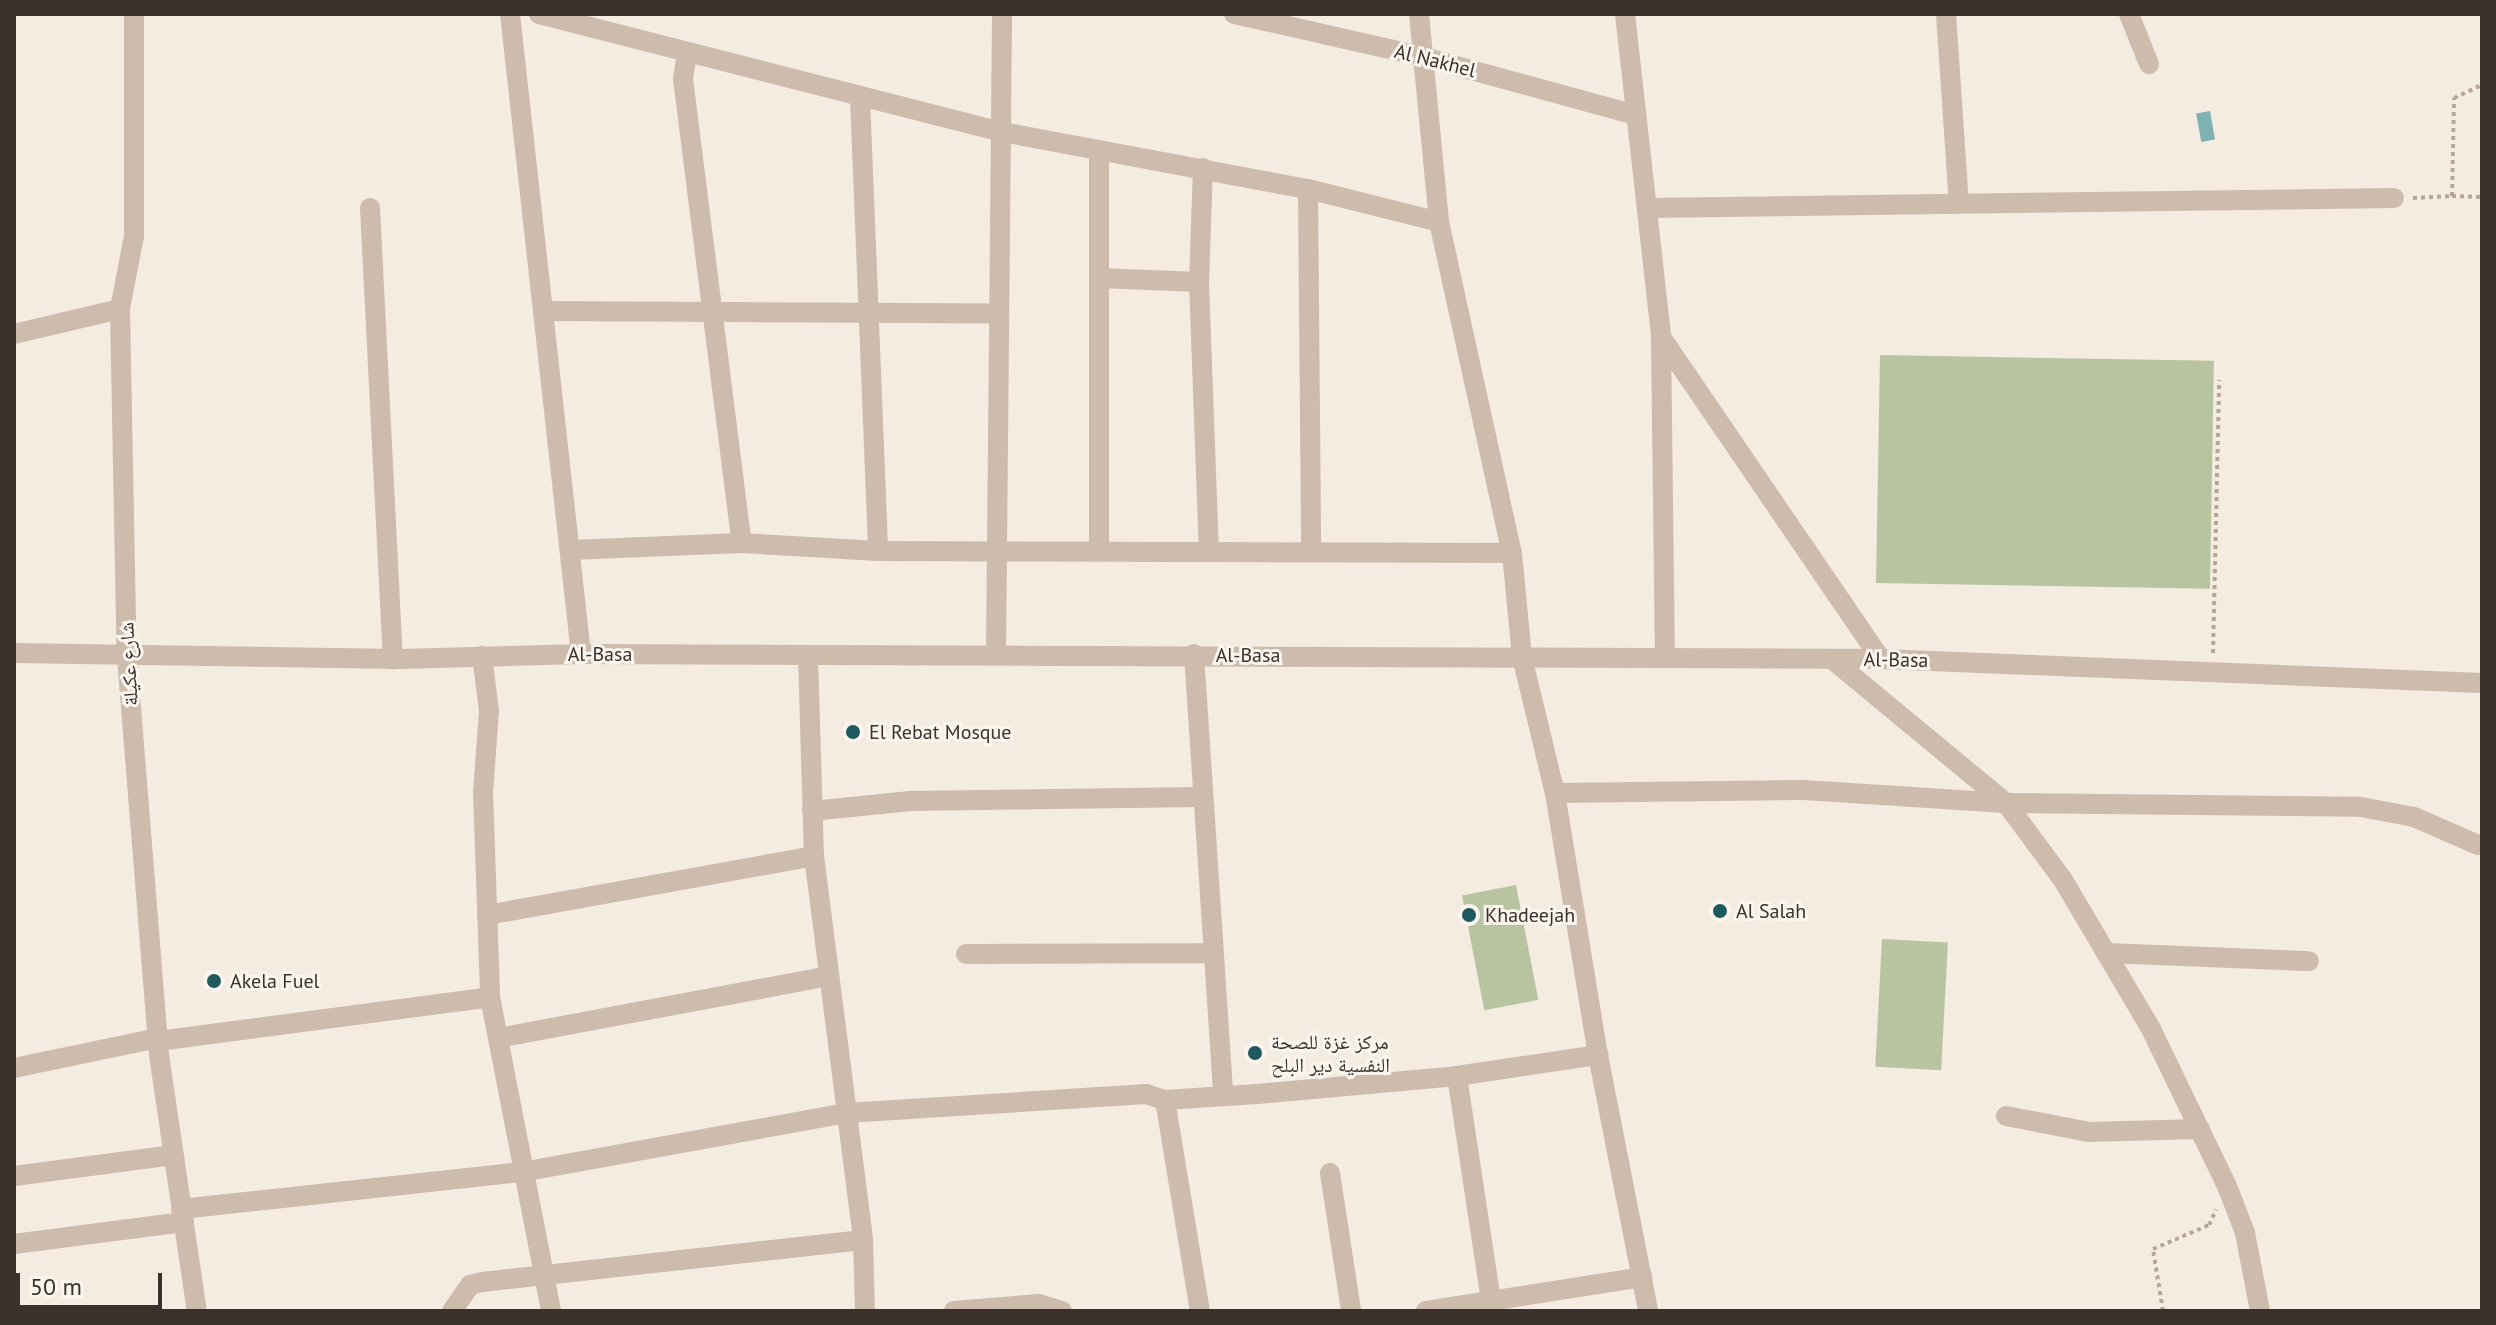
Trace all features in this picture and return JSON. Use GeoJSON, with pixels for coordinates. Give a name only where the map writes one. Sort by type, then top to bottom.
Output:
{"type":"FeatureCollection","features":[{"type":"Feature","properties":{"kind":"street","name":"شارع عكيلة"},"geometry":{"type":"LineString","coordinates":[[134,14],[134,236],[120,309],[127,658],[158,1040],[197,1311]]}},
{"type":"Feature","properties":{"kind":"street"},"geometry":{"type":"LineString","coordinates":[[510,14],[581,654]]}},
{"type":"Feature","properties":{"kind":"street"},"geometry":{"type":"LineString","coordinates":[[539,14],[997,131],[1308,189],[1439,222]]}},
{"type":"Feature","properties":{"kind":"street"},"geometry":{"type":"LineString","coordinates":[[996,654],[997,131],[1002,14]]}},
{"type":"Feature","properties":{"kind":"street","name":"Al Nakhel"},"geometry":{"type":"LineString","coordinates":[[1234,14],[1420,56],[1635,115]]}},
{"type":"Feature","properties":{"kind":"street"},"geometry":{"type":"LineString","coordinates":[[1419,14],[1420,56],[1439,222],[1512,553],[1522,657],[1555,793],[1598,1055],[1648,1311]]}},
{"type":"Feature","properties":{"kind":"street"},"geometry":{"type":"LineString","coordinates":[[1625,14],[1661,337],[1665,658]]}},
{"type":"Feature","properties":{"kind":"street"},"geometry":{"type":"LineString","coordinates":[[1946,14],[1959,203]]}},
{"type":"Feature","properties":{"kind":"street"},"geometry":{"type":"LineString","coordinates":[[2129,14],[2149,64]]}},
{"type":"Feature","properties":{"kind":"street"},"geometry":{"type":"LineString","coordinates":[[687,53],[683,79],[742,543]]}},
{"type":"Feature","properties":{"kind":"street"},"geometry":{"type":"LineString","coordinates":[[860,98],[878,551]]}},
{"type":"Feature","properties":{"kind":"street"},"geometry":{"type":"LineString","coordinates":[[1099,151],[1099,550]]}},
{"type":"Feature","properties":{"kind":"street"},"geometry":{"type":"LineString","coordinates":[[1203,168],[1199,282],[1209,552]]}},
{"type":"Feature","properties":{"kind":"street"},"geometry":{"type":"LineString","coordinates":[[1308,189],[1311,548]]}},
{"type":"Feature","properties":{"kind":"street"},"geometry":{"type":"LineString","coordinates":[[1647,208],[2394,198]]}},
{"type":"Feature","properties":{"kind":"street"},"geometry":{"type":"LineString","coordinates":[[370,208],[393,659]]}},
{"type":"Feature","properties":{"kind":"street"},"geometry":{"type":"LineString","coordinates":[[1099,278],[1199,282]]}},
{"type":"Feature","properties":{"kind":"street"},"geometry":{"type":"LineString","coordinates":[[14,334],[120,309]]}},
{"type":"Feature","properties":{"kind":"street"},"geometry":{"type":"LineString","coordinates":[[543,311],[714,313],[868,309],[997,313]]}},
{"type":"Feature","properties":{"kind":"street"},"geometry":{"type":"LineString","coordinates":[[1661,337],[1881,659]]}},
{"type":"Feature","properties":{"kind":"street"},"geometry":{"type":"LineString","coordinates":[[570,550],[742,543],[878,551],[1209,552],[1311,548],[1512,553]]}},
{"type":"Feature","properties":{"kind":"street","name":"Al-Basa"},"geometry":{"type":"LineString","coordinates":[[14,653],[127,658],[393,659],[581,654],[1881,659],[2482,683]]}},
{"type":"Feature","properties":{"kind":"street"},"geometry":{"type":"LineString","coordinates":[[1194,654],[1223,1096]]}},
{"type":"Feature","properties":{"kind":"street"},"geometry":{"type":"LineString","coordinates":[[808,655],[814,856],[863,1240],[865,1311]]}},
{"type":"Feature","properties":{"kind":"street"},"geometry":{"type":"LineString","coordinates":[[482,656],[489,711],[483,792],[490,997],[551,1311]]}},
{"type":"Feature","properties":{"kind":"street"},"geometry":{"type":"LineString","coordinates":[[1833,660],[2006,803],[2063,880],[2106,953],[2227,1186],[2245,1233],[2260,1311]]}},
{"type":"Feature","properties":{"kind":"street"},"geometry":{"type":"LineString","coordinates":[[1555,793],[1804,790],[2006,803],[2361,807],[2414,817],[2478,845]]}},
{"type":"Feature","properties":{"kind":"street"},"geometry":{"type":"LineString","coordinates":[[812,811],[910,801],[1201,797]]}},
{"type":"Feature","properties":{"kind":"street"},"geometry":{"type":"LineString","coordinates":[[487,915],[814,856]]}},
{"type":"Feature","properties":{"kind":"street"},"geometry":{"type":"LineString","coordinates":[[966,954],[1212,953]]}},
{"type":"Feature","properties":{"kind":"street"},"geometry":{"type":"LineString","coordinates":[[2106,953],[2309,961]]}},
{"type":"Feature","properties":{"kind":"street"},"geometry":{"type":"LineString","coordinates":[[498,1038],[829,976]]}},
{"type":"Feature","properties":{"kind":"street"},"geometry":{"type":"LineString","coordinates":[[14,1068],[158,1040],[490,997]]}},
{"type":"Feature","properties":{"kind":"street"},"geometry":{"type":"LineString","coordinates":[[14,1244],[182,1216],[522,1172],[846,1113],[1146,1094],[1165,1100],[1223,1096],[1457,1076],[1598,1055]]}},
{"type":"Feature","properties":{"kind":"street"},"geometry":{"type":"LineString","coordinates":[[1457,1076],[1491,1301]]}},
{"type":"Feature","properties":{"kind":"street"},"geometry":{"type":"LineString","coordinates":[[1165,1100],[1200,1311]]}},
{"type":"Feature","properties":{"kind":"street"},"geometry":{"type":"LineString","coordinates":[[2006,1116],[2089,1132],[2200,1129]]}},
{"type":"Feature","properties":{"kind":"street"},"geometry":{"type":"LineString","coordinates":[[14,1176],[174,1155]]}},
{"type":"Feature","properties":{"kind":"street"},"geometry":{"type":"LineString","coordinates":[[1330,1173],[1351,1311]]}},
{"type":"Feature","properties":{"kind":"street"},"geometry":{"type":"LineString","coordinates":[[452,1311],[470,1285],[863,1240]]}},
{"type":"Feature","properties":{"kind":"street"},"geometry":{"type":"LineString","coordinates":[[1426,1311],[1642,1277]]}},
{"type":"Feature","properties":{"kind":"street"},"geometry":{"type":"LineString","coordinates":[[954,1311],[1039,1304],[1062,1311]]}},
{"type":"Feature","properties":{"kind":"path"},"geometry":{"type":"LineString","coordinates":[[2452,196],[2454,98],[2482,85]]}},
{"type":"Feature","properties":{"kind":"path"},"geometry":{"type":"LineString","coordinates":[[2394,198],[2482,197]]}},
{"type":"Feature","properties":{"kind":"path"},"geometry":{"type":"LineString","coordinates":[[2213,671],[2219,380]]}},
{"type":"Feature","properties":{"kind":"path"},"geometry":{"type":"LineString","coordinates":[[2163,1311],[2153,1249],[2209,1225],[2227,1186]]}},
{"type":"Feature","properties":{"kind":"green space"},"geometry":{"type":"Polygon","coordinates":[[[1880,355],[2214,361],[2210,589],[1876,583],[1880,355]]]}},
{"type":"Feature","properties":{"kind":"green space"},"geometry":{"type":"Polygon","coordinates":[[[1516,885],[1538,1000],[1484,1010],[1462,895],[1516,885]]]}},
{"type":"Feature","properties":{"kind":"green space"},"geometry":{"type":"Polygon","coordinates":[[[1882,939],[1948,942],[1941,1070],[1875,1067],[1882,939]]]}},
{"type":"Feature","properties":{"kind":"water"},"geometry":{"type":"Polygon","coordinates":[[[2210,111],[2215,140],[2201,142],[2196,113],[2210,111]]]}},
{"type":"Feature","properties":{"kind":"place","name":"El Rebat Mosque"},"geometry":{"type":"Point","coordinates":[853,732]}},
{"type":"Feature","properties":{"kind":"place","name":"Al Salah"},"geometry":{"type":"Point","coordinates":[1720,911]}},
{"type":"Feature","properties":{"kind":"place","name":"Khadeejah"},"geometry":{"type":"Point","coordinates":[1469,915]}},
{"type":"Feature","properties":{"kind":"place","name":"Akela Fuel"},"geometry":{"type":"Point","coordinates":[214,981]}},
{"type":"Feature","properties":{"kind":"place","name":"مركز غزة للصحة النفسية دير البلح"},"geometry":{"type":"Point","coordinates":[1255,1053]}}]}
